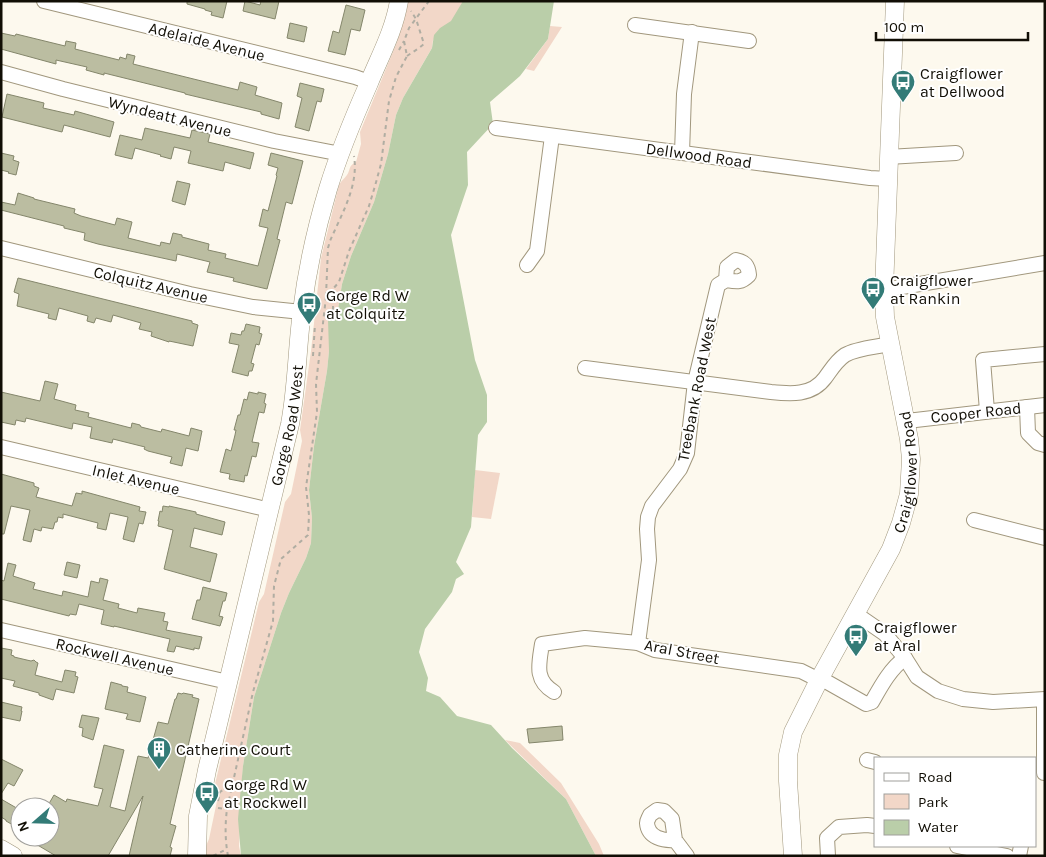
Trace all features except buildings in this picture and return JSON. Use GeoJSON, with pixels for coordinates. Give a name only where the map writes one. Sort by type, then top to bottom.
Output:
{"type":"FeatureCollection","features":[{"type":"Feature","properties":{"kind":"main road","name":"Craigflower Road"},"geometry":{"type":"LineString","coordinates":[[793,856],[788,755],[793,732],[819,679],[891,548],[901,523],[909,494],[911,459],[906,421],[885,317],[884,290],[888,157],[896,1]]}},
{"type":"Feature","properties":{"kind":"main road","name":"Gorge Road West"},"geometry":{"type":"LineString","coordinates":[[196,856],[200,802],[287,441],[293,407],[302,312],[315,236],[329,187],[347,154],[369,82],[402,4]]}},
{"type":"Feature","properties":{"kind":"main road"},"geometry":{"type":"LineString","coordinates":[[1,849],[13,856]]}},
{"type":"Feature","properties":{"kind":"street","name":"Adelaide Avenue"},"geometry":{"type":"LineString","coordinates":[[44,1],[369,82]]}},
{"type":"Feature","properties":{"kind":"street"},"geometry":{"type":"LineString","coordinates":[[635,25],[749,41]]}},
{"type":"Feature","properties":{"kind":"street"},"geometry":{"type":"LineString","coordinates":[[682,153],[684,94],[692,32]]}},
{"type":"Feature","properties":{"kind":"street","name":"Wyndeatt Avenue"},"geometry":{"type":"LineString","coordinates":[[1,72],[264,138],[347,154]]}},
{"type":"Feature","properties":{"kind":"street","name":"Dellwood Road"},"geometry":{"type":"LineString","coordinates":[[503,129],[888,179]]}},
{"type":"Feature","properties":{"kind":"street"},"geometry":{"type":"LineString","coordinates":[[527,265],[537,251],[552,136]]}},
{"type":"Feature","properties":{"kind":"street"},"geometry":{"type":"LineString","coordinates":[[888,157],[956,153]]}},
{"type":"Feature","properties":{"kind":"street","name":"Colquitz Avenue"},"geometry":{"type":"LineString","coordinates":[[1,248],[226,302],[302,312]]}},
{"type":"Feature","properties":{"kind":"street"},"geometry":{"type":"LineString","coordinates":[[884,290],[1045,263]]}},
{"type":"Feature","properties":{"kind":"street","name":"Treebank Road West"},"geometry":{"type":"LineString","coordinates":[[638,643],[649,560],[648,517],[652,506],[685,460],[695,382],[718,285],[726,280]]}},
{"type":"Feature","properties":{"kind":"street"},"geometry":{"type":"LineString","coordinates":[[585,368],[791,394],[801,393],[818,385],[836,363],[850,353],[890,344]]}},
{"type":"Feature","properties":{"kind":"street"},"geometry":{"type":"LineString","coordinates":[[987,411],[983,360],[1045,354]]}},
{"type":"Feature","properties":{"kind":"street","name":"Cooper Road"},"geometry":{"type":"LineString","coordinates":[[906,421],[1045,405]]}},
{"type":"Feature","properties":{"kind":"street"},"geometry":{"type":"LineString","coordinates":[[1027,406],[1028,433],[1038,443],[1045,445]]}},
{"type":"Feature","properties":{"kind":"street","name":"Inlet Avenue"},"geometry":{"type":"LineString","coordinates":[[1,447],[270,510]]}},
{"type":"Feature","properties":{"kind":"street"},"geometry":{"type":"LineString","coordinates":[[974,520],[1045,538]]}},
{"type":"Feature","properties":{"kind":"street"},"geometry":{"type":"LineString","coordinates":[[856,614],[885,634],[905,658],[917,677],[938,691],[963,699],[993,702],[1044,699],[1044,773]]}},
{"type":"Feature","properties":{"kind":"street","name":"Rockwell Avenue"},"geometry":{"type":"LineString","coordinates":[[1,630],[228,682]]}},
{"type":"Feature","properties":{"kind":"street","name":"Aral Street"},"geometry":{"type":"LineString","coordinates":[[554,692],[545,686],[538,670],[542,644],[585,638],[638,643],[654,650],[802,671],[866,704],[872,702],[896,664],[905,658]]}},
{"type":"Feature","properties":{"kind":"street"},"geometry":{"type":"LineString","coordinates":[[828,856],[827,838],[839,827],[874,826]]}},
{"type":"Feature","properties":{"kind":"street"},"geometry":{"type":"LineString","coordinates":[[676,840],[687,856]]}},
{"type":"Feature","properties":{"kind":"street"},"geometry":{"type":"LineString","coordinates":[[963,847],[1007,856]]}},
{"type":"Feature","properties":{"kind":"path"},"geometry":{"type":"LineString","coordinates":[[407,56],[404,41],[409,28],[429,1]]}},
{"type":"Feature","properties":{"kind":"path"},"geometry":{"type":"LineString","coordinates":[[326,297],[339,282],[349,251],[371,199],[381,164],[389,101],[396,77],[407,56],[424,44],[416,19],[402,4]]}},
{"type":"Feature","properties":{"kind":"path"},"geometry":{"type":"LineString","coordinates":[[228,856],[225,838],[227,809],[252,692],[273,621],[274,586],[281,559],[308,535],[309,515],[306,487],[317,412],[316,384],[326,297],[328,248],[352,187],[355,164],[347,154]]}},
{"type":"Feature","properties":{"kind":"path"},"geometry":{"type":"LineString","coordinates":[[333,289],[333,318]]}},
{"type":"Feature","properties":{"kind":"path"},"geometry":{"type":"LineString","coordinates":[[218,801],[220,792],[234,782]]}},
{"type":"Feature","properties":{"kind":"path"},"geometry":{"type":"LineString","coordinates":[[218,808],[227,809]]}},
{"type":"Feature","properties":{"kind":"path"},"geometry":{"type":"LineString","coordinates":[[213,856],[227,849]]}},
{"type":"Feature","properties":{"kind":"green space"},"geometry":{"type":"Polygon","coordinates":[[[406,1],[468,1],[459,20],[433,40],[432,48],[403,98],[396,115],[388,154],[374,202],[351,256],[342,284],[337,316],[329,320],[327,371],[314,446],[309,490],[312,518],[311,543],[281,613],[254,697],[243,766],[239,846],[241,856],[205,856],[205,848],[209,839],[217,801],[214,788],[259,602],[264,594],[285,502],[291,494],[302,441],[300,430],[321,258],[339,185],[353,163],[356,162],[361,144],[360,132],[397,42],[406,1]]]}},
{"type":"Feature","properties":{"kind":"green space"},"geometry":{"type":"Polygon","coordinates":[[[550,26],[562,27],[534,71],[526,69],[548,39],[550,26]]]}},
{"type":"Feature","properties":{"kind":"green space"},"geometry":{"type":"Polygon","coordinates":[[[475,470],[500,473],[491,519],[472,517],[475,470]]]}},
{"type":"Feature","properties":{"kind":"green space"},"geometry":{"type":"Polygon","coordinates":[[[505,740],[520,743],[561,783],[599,844],[604,856],[596,856],[566,799],[505,740]]]}},
{"type":"Feature","properties":{"kind":"water"},"geometry":{"type":"Polygon","coordinates":[[[463,1],[554,1],[548,39],[520,76],[490,102],[493,124],[467,152],[468,185],[451,235],[475,360],[487,395],[487,422],[478,435],[471,527],[456,562],[464,574],[456,579],[452,592],[425,629],[419,652],[428,678],[426,691],[440,697],[457,716],[491,725],[512,748],[566,799],[596,856],[241,856],[238,819],[243,766],[254,697],[281,613],[311,543],[312,518],[309,490],[314,446],[327,371],[329,351],[328,320],[337,316],[342,284],[351,256],[374,202],[388,154],[396,115],[403,98],[432,48],[434,35],[440,28],[451,21],[463,1]]]}},
{"type":"Feature","properties":{"kind":"place","name":"Craigflower at Dellwood"},"geometry":{"type":"Point","coordinates":[903,103]}},
{"type":"Feature","properties":{"kind":"place","name":"Craigflower at Rankin"},"geometry":{"type":"Point","coordinates":[873,310]}},
{"type":"Feature","properties":{"kind":"place","name":"Gorge Rd W at Colquitz"},"geometry":{"type":"Point","coordinates":[309,325]}},
{"type":"Feature","properties":{"kind":"place","name":"Craigflower at Aral"},"geometry":{"type":"Point","coordinates":[856,657]}},
{"type":"Feature","properties":{"kind":"place","name":"Catherine Court"},"geometry":{"type":"Point","coordinates":[159,770]}},
{"type":"Feature","properties":{"kind":"place","name":"Gorge Rd W at Rockwell"},"geometry":{"type":"Point","coordinates":[207,814]}}]}
